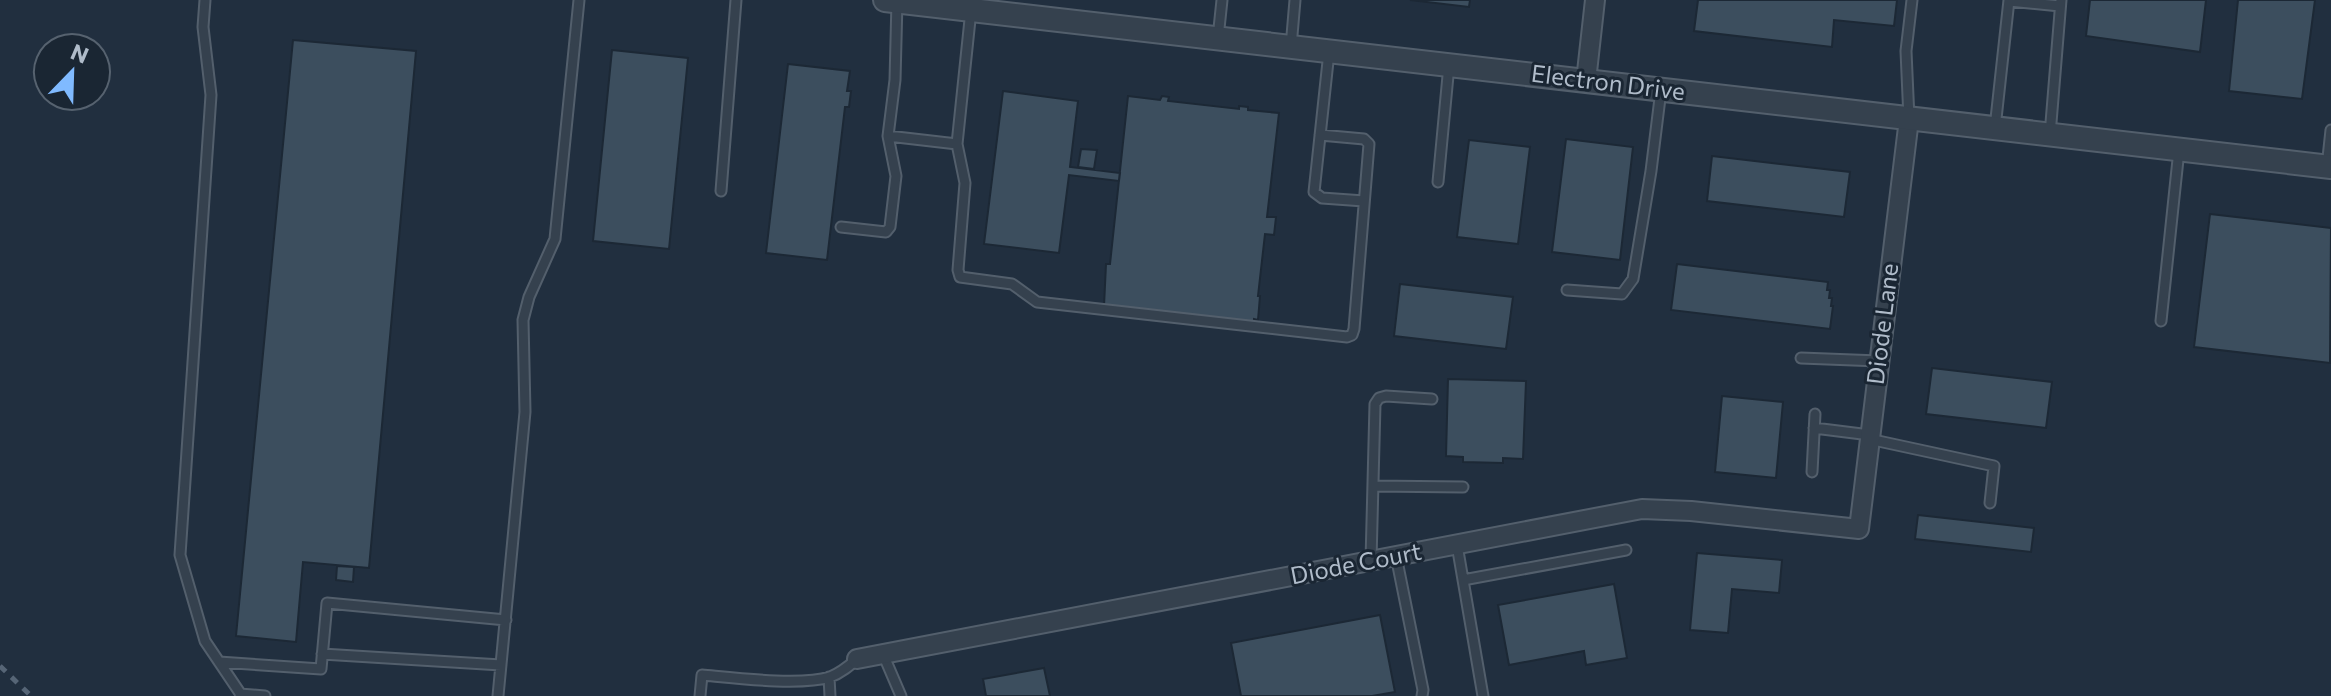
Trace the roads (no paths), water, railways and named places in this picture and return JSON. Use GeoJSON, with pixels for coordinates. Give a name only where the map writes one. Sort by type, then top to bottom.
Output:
{"type":"FeatureCollection","features":[{"type":"Feature","properties":{"kind":"street"},"geometry":{"type":"LineString","coordinates":[[1586,81],[1595,0]]}},
{"type":"Feature","properties":{"kind":"street","name":"Electron Drive"},"geometry":{"type":"LineString","coordinates":[[891,1],[2329,167]]}},
{"type":"Feature","properties":{"kind":"street","name":"Diode Lane"},"geometry":{"type":"LineString","coordinates":[[1859,529],[1909,119]]}},
{"type":"Feature","properties":{"kind":"street","name":"Diode Court"},"geometry":{"type":"LineString","coordinates":[[857,659],[1642,509],[1691,511],[1859,529]]}},
{"type":"Feature","properties":{"kind":"lane"},"geometry":{"type":"LineString","coordinates":[[205,0],[203,27],[211,95],[180,555],[205,641],[241,695],[265,696]]}},
{"type":"Feature","properties":{"kind":"lane"},"geometry":{"type":"LineString","coordinates":[[498,696],[525,412],[523,320],[529,297],[555,239],[579,0]]}},
{"type":"Feature","properties":{"kind":"lane"},"geometry":{"type":"LineString","coordinates":[[721,191],[736,0]]}},
{"type":"Feature","properties":{"kind":"lane"},"geometry":{"type":"LineString","coordinates":[[1218,38],[1222,0]]}},
{"type":"Feature","properties":{"kind":"lane"},"geometry":{"type":"LineString","coordinates":[[1291,47],[1295,0]]}},
{"type":"Feature","properties":{"kind":"lane"},"geometry":{"type":"LineString","coordinates":[[1909,119],[1906,51],[1912,0]]}},
{"type":"Feature","properties":{"kind":"lane"},"geometry":{"type":"LineString","coordinates":[[841,227],[886,232],[890,227],[896,176],[888,136],[895,80],[891,1]]}},
{"type":"Feature","properties":{"kind":"lane"},"geometry":{"type":"LineString","coordinates":[[1995,128],[2009,1],[2061,3],[2050,135]]}},
{"type":"Feature","properties":{"kind":"lane"},"geometry":{"type":"LineString","coordinates":[[971,10],[957,144],[965,183],[960,277],[1012,284],[1037,302],[1347,337],[1352,335],[1354,329],[1368,141],[1320,135]]}},
{"type":"Feature","properties":{"kind":"lane"},"geometry":{"type":"LineString","coordinates":[[1329,51],[1314,192],[1317,196],[1364,201]]}},
{"type":"Feature","properties":{"kind":"lane"},"geometry":{"type":"LineString","coordinates":[[1438,182],[1449,65]]}},
{"type":"Feature","properties":{"kind":"lane"},"geometry":{"type":"LineString","coordinates":[[1567,290],[1622,294],[1633,279],[1661,90]]}},
{"type":"Feature","properties":{"kind":"lane"},"geometry":{"type":"LineString","coordinates":[[2329,167],[2331,130]]}},
{"type":"Feature","properties":{"kind":"lane"},"geometry":{"type":"LineString","coordinates":[[888,136],[957,144]]}},
{"type":"Feature","properties":{"kind":"lane"},"geometry":{"type":"LineString","coordinates":[[2161,321],[2179,150]]}},
{"type":"Feature","properties":{"kind":"lane"},"geometry":{"type":"LineString","coordinates":[[1801,358],[1879,361]]}},
{"type":"Feature","properties":{"kind":"lane"},"geometry":{"type":"LineString","coordinates":[[1371,561],[1375,404],[1379,398],[1386,396],[1432,399]]}},
{"type":"Feature","properties":{"kind":"lane"},"geometry":{"type":"LineString","coordinates":[[1812,472],[1815,414]]}},
{"type":"Feature","properties":{"kind":"lane"},"geometry":{"type":"LineString","coordinates":[[1814,428],[1870,437],[1994,466],[1990,503]]}},
{"type":"Feature","properties":{"kind":"lane"},"geometry":{"type":"LineString","coordinates":[[1374,486],[1463,487]]}},
{"type":"Feature","properties":{"kind":"lane"},"geometry":{"type":"LineString","coordinates":[[1457,545],[1483,696]]}},
{"type":"Feature","properties":{"kind":"lane"},"geometry":{"type":"LineString","coordinates":[[1463,580],[1626,550]]}},
{"type":"Feature","properties":{"kind":"lane"},"geometry":{"type":"LineString","coordinates":[[1396,556],[1422,696]]}},
{"type":"Feature","properties":{"kind":"lane"},"geometry":{"type":"LineString","coordinates":[[219,662],[321,669],[327,603],[506,620]]}},
{"type":"Feature","properties":{"kind":"lane"},"geometry":{"type":"LineString","coordinates":[[322,654],[501,665]]}},
{"type":"Feature","properties":{"kind":"lane"},"geometry":{"type":"LineString","coordinates":[[883,654],[901,696]]}},
{"type":"Feature","properties":{"kind":"lane"},"geometry":{"type":"LineString","coordinates":[[700,696],[702,675],[802,680],[829,677],[842,672],[857,659]]}},
{"type":"Feature","properties":{"kind":"lane"},"geometry":{"type":"LineString","coordinates":[[829,677],[830,696]]}},
{"type":"Feature","properties":{"kind":"railway"},"geometry":{"type":"LineString","coordinates":[[0,666],[31,696]]}}]}
